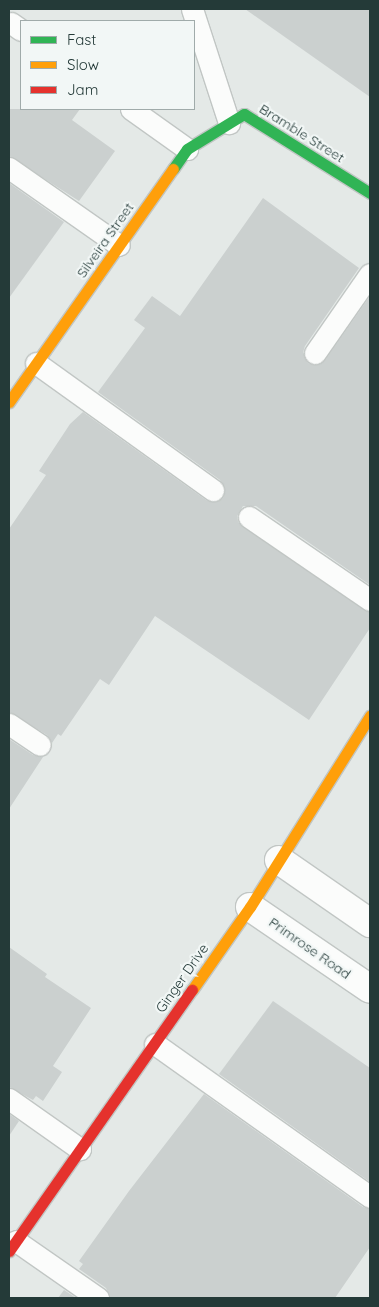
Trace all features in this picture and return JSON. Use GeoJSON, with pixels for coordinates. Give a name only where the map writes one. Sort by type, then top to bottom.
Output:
{"type":"FeatureCollection","features":[{"type":"Feature","properties":{"kind":"street","name":"Silveira Street"},"geometry":{"type":"LineString","coordinates":[[10,400],[187,149],[236,118]]}},
{"type":"Feature","properties":{"kind":"street","name":"Bramble Street"},"geometry":{"type":"LineString","coordinates":[[236,118],[370,193]]}},
{"type":"Feature","properties":{"kind":"street","name":"Ginger Drive"},"geometry":{"type":"LineString","coordinates":[[12,1246],[250,907],[370,716]]}},
{"type":"Feature","properties":{"kind":"street"},"geometry":{"type":"LineString","coordinates":[[279,860],[370,923]]}},
{"type":"Feature","properties":{"kind":"street","name":"Primrose Road"},"geometry":{"type":"LineString","coordinates":[[250,907],[370,989]]}},
{"type":"Feature","properties":{"kind":"lane"},"geometry":{"type":"LineString","coordinates":[[192,9],[236,118]]}},
{"type":"Feature","properties":{"kind":"lane"},"geometry":{"type":"LineString","coordinates":[[132,110],[187,149]]}},
{"type":"Feature","properties":{"kind":"lane"},"geometry":{"type":"LineString","coordinates":[[9,168],[119,246]]}},
{"type":"Feature","properties":{"kind":"lane"},"geometry":{"type":"LineString","coordinates":[[315,353],[370,274]]}},
{"type":"Feature","properties":{"kind":"lane"},"geometry":{"type":"LineString","coordinates":[[36,363],[213,490]]}},
{"type":"Feature","properties":{"kind":"lane"},"geometry":{"type":"LineString","coordinates":[[249,517],[370,600]]}},
{"type":"Feature","properties":{"kind":"lane"},"geometry":{"type":"LineString","coordinates":[[9,724],[40,745]]}},
{"type":"Feature","properties":{"kind":"lane"},"geometry":{"type":"LineString","coordinates":[[155,1044],[370,1197]]}},
{"type":"Feature","properties":{"kind":"lane"},"geometry":{"type":"LineString","coordinates":[[9,1099],[80,1149]]}},
{"type":"Feature","properties":{"kind":"lane"},"geometry":{"type":"LineString","coordinates":[[12,1246],[98,1298]]}},
{"type":"Feature","properties":{"kind":"building"},"geometry":{"type":"Polygon","coordinates":[[[245,9],[370,9],[370,97],[245,9]]]}},
{"type":"Feature","properties":{"kind":"building"},"geometry":{"type":"Polygon","coordinates":[[[9,109],[79,110],[72,120],[115,151],[79,201],[9,156],[9,109]]]}},
{"type":"Feature","properties":{"kind":"building"},"geometry":{"type":"Polygon","coordinates":[[[9,183],[64,222],[9,298],[9,183]]]}},
{"type":"Feature","properties":{"kind":"building"},"geometry":{"type":"Polygon","coordinates":[[[263,198],[359,268],[305,346],[303,352],[308,363],[314,365],[325,360],[370,296],[370,585],[256,506],[243,506],[237,516],[238,522],[370,612],[370,628],[309,720],[155,616],[109,685],[100,679],[61,736],[58,734],[52,743],[47,735],[9,712],[9,529],[46,475],[39,471],[70,424],[83,412],[206,500],[212,502],[223,498],[225,491],[220,480],[98,392],[145,328],[134,320],[152,296],[180,316],[263,198]]]}},
{"type":"Feature","properties":{"kind":"building"},"geometry":{"type":"Polygon","coordinates":[[[9,739],[33,755],[43,757],[9,809],[9,739]]]}},
{"type":"Feature","properties":{"kind":"building"},"geometry":{"type":"Polygon","coordinates":[[[9,947],[47,974],[45,977],[91,1008],[53,1066],[62,1072],[43,1101],[36,1096],[33,1100],[9,1087],[9,947]]]}},
{"type":"Feature","properties":{"kind":"building"},"geometry":{"type":"Polygon","coordinates":[[[273,1001],[370,1068],[370,1182],[219,1074],[273,1001]]]}},
{"type":"Feature","properties":{"kind":"building"},"geometry":{"type":"Polygon","coordinates":[[[204,1094],[363,1207],[370,1209],[370,1247],[335,1298],[110,1298],[106,1288],[79,1269],[83,1264],[79,1261],[129,1191],[204,1094]]]}},
{"type":"Feature","properties":{"kind":"building"},"geometry":{"type":"Polygon","coordinates":[[[9,1114],[19,1121],[9,1136],[9,1114]]]}},
{"type":"Feature","properties":{"kind":"building"},"geometry":{"type":"Polygon","coordinates":[[[64,1290],[76,1298],[58,1298],[64,1290]]]}},
{"type":"Feature","properties":{"kind":"traffic: fast"},"geometry":{"type":"LineString","coordinates":[[173,169],[187,149],[244,114],[370,193]]}},
{"type":"Feature","properties":{"kind":"traffic: slow"},"geometry":{"type":"LineString","coordinates":[[9,402],[173,169]]}},
{"type":"Feature","properties":{"kind":"traffic: slow"},"geometry":{"type":"LineString","coordinates":[[192,990],[250,907],[370,716]]}},
{"type":"Feature","properties":{"kind":"traffic: jam"},"geometry":{"type":"LineString","coordinates":[[9,1251],[192,990]]}}]}
